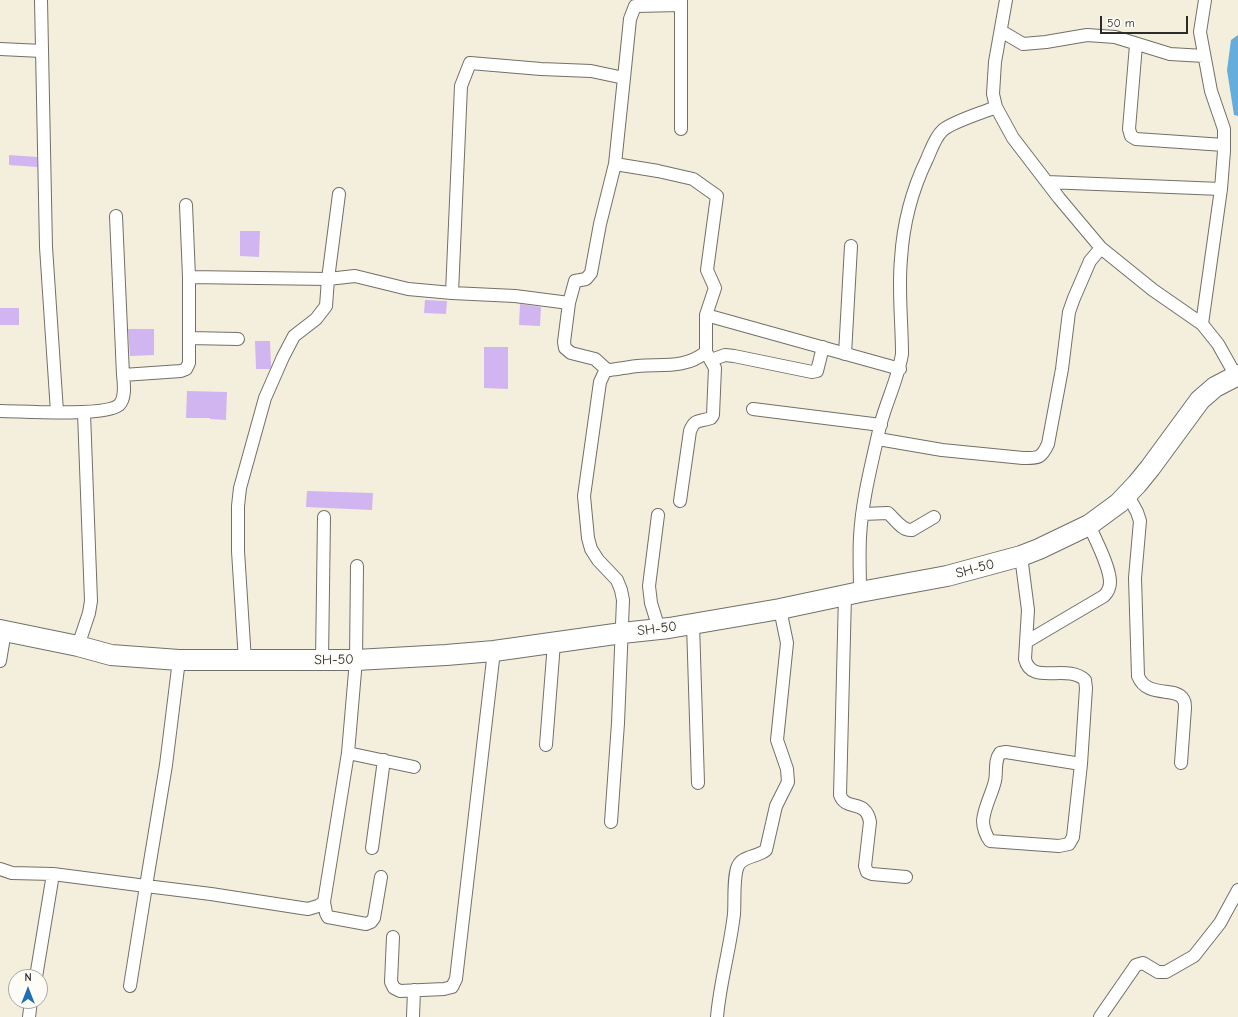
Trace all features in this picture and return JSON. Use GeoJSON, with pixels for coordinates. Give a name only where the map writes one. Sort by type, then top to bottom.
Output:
{"type":"FeatureCollection","features":[{"type":"Feature","properties":{"kind":"highway","name":"SH-50"},"geometry":{"type":"LineString","coordinates":[[2,631],[78,646],[110,655],[179,660],[356,660],[446,655],[494,651],[693,624],[780,609],[852,593],[947,576],[1039,550],[1089,525],[1119,503],[1127,494],[1150,468],[1200,400],[1214,387],[1237,375]]}},
{"type":"Feature","properties":{"kind":"street"},"geometry":{"type":"LineString","coordinates":[[41,0],[46,247],[57,412]]}},
{"type":"Feature","properties":{"kind":"street"},"geometry":{"type":"LineString","coordinates":[[1006,0],[995,62],[993,94],[996,107],[1013,138],[1059,198],[1101,248],[1153,290],[1202,324],[1220,348],[1237,375]]}},
{"type":"Feature","properties":{"kind":"street"},"geometry":{"type":"LineString","coordinates":[[1202,324],[1221,189],[1224,145],[1224,129],[1211,91],[1200,32],[1205,0]]}},
{"type":"Feature","properties":{"kind":"street"},"geometry":{"type":"LineString","coordinates":[[681,129],[681,3],[635,6],[630,19],[615,164],[600,224],[591,273],[586,279],[575,281],[569,303],[564,342],[565,348],[571,353],[595,359],[606,369],[610,370],[639,366],[673,366],[695,358],[725,355],[812,372],[817,371],[823,347]]}},
{"type":"Feature","properties":{"kind":"street"},"geometry":{"type":"LineString","coordinates":[[1001,31],[1023,44],[1046,42],[1087,35],[1115,37],[1136,45],[1170,54],[1204,56]]}},
{"type":"Feature","properties":{"kind":"street"},"geometry":{"type":"LineString","coordinates":[[1136,45],[1129,129],[1130,136],[1136,139],[1224,145]]}},
{"type":"Feature","properties":{"kind":"street"},"geometry":{"type":"LineString","coordinates":[[0,49],[42,51]]}},
{"type":"Feature","properties":{"kind":"street"},"geometry":{"type":"LineString","coordinates":[[452,293],[462,86],[470,63],[541,69],[591,71],[624,78]]}},
{"type":"Feature","properties":{"kind":"street"},"geometry":{"type":"LineString","coordinates":[[906,877],[872,874],[867,872],[865,866],[870,822],[869,816],[866,810],[847,803],[841,799],[840,795],[852,593],[862,514],[872,460],[880,425],[900,369],[902,354],[901,259],[906,221],[917,179],[940,133],[944,129],[996,107]]}},
{"type":"Feature","properties":{"kind":"street"},"geometry":{"type":"LineString","coordinates":[[615,164],[658,171],[693,179],[716,196],[707,270],[716,288],[706,315],[709,356],[716,373],[713,414],[711,418],[697,421],[692,425],[680,501]]}},
{"type":"Feature","properties":{"kind":"street"},"geometry":{"type":"LineString","coordinates":[[1047,182],[1221,189]]}},
{"type":"Feature","properties":{"kind":"street"},"geometry":{"type":"LineString","coordinates":[[245,661],[238,551],[238,506],[240,488],[265,398],[283,357],[294,336],[316,319],[326,306],[339,194]]}},
{"type":"Feature","properties":{"kind":"street"},"geometry":{"type":"LineString","coordinates":[[123,375],[181,371],[186,369],[189,363],[189,277],[186,205]]}},
{"type":"Feature","properties":{"kind":"street"},"geometry":{"type":"LineString","coordinates":[[0,411],[84,413],[119,405],[124,389],[116,216]]}},
{"type":"Feature","properties":{"kind":"street"},"geometry":{"type":"LineString","coordinates":[[845,354],[852,246]]}},
{"type":"Feature","properties":{"kind":"street"},"geometry":{"type":"LineString","coordinates":[[878,439],[942,450],[1023,458],[1040,457],[1044,453],[1048,444],[1062,369],[1069,312],[1090,261],[1101,248]]}},
{"type":"Feature","properties":{"kind":"street"},"geometry":{"type":"LineString","coordinates":[[189,277],[328,279],[354,276],[408,289],[514,296],[569,303]]}},
{"type":"Feature","properties":{"kind":"street"},"geometry":{"type":"LineString","coordinates":[[706,315],[900,369]]}},
{"type":"Feature","properties":{"kind":"street"},"geometry":{"type":"LineString","coordinates":[[189,338],[238,340]]}},
{"type":"Feature","properties":{"kind":"street"},"geometry":{"type":"LineString","coordinates":[[606,369],[600,382],[584,496],[588,538],[591,549],[598,560],[617,580],[621,590],[622,633],[612,822]]}},
{"type":"Feature","properties":{"kind":"street"},"geometry":{"type":"LineString","coordinates":[[753,409],[880,425]]}},
{"type":"Feature","properties":{"kind":"street"},"geometry":{"type":"LineString","coordinates":[[78,646],[90,607],[84,413]]}},
{"type":"Feature","properties":{"kind":"street"},"geometry":{"type":"LineString","coordinates":[[1127,494],[1137,512],[1140,521],[1135,578],[1138,676],[1141,684],[1148,689],[1180,695],[1184,699],[1185,708],[1181,763]]}},
{"type":"Feature","properties":{"kind":"street"},"geometry":{"type":"LineString","coordinates":[[862,514],[888,513],[904,529],[908,530],[912,530],[934,517]]}},
{"type":"Feature","properties":{"kind":"street"},"geometry":{"type":"LineString","coordinates":[[658,515],[649,586],[651,603],[659,629]]}},
{"type":"Feature","properties":{"kind":"street"},"geometry":{"type":"LineString","coordinates":[[322,660],[324,517]]}},
{"type":"Feature","properties":{"kind":"street"},"geometry":{"type":"LineString","coordinates":[[1026,642],[1104,596],[1109,591],[1109,572],[1089,525]]}},
{"type":"Feature","properties":{"kind":"street"},"geometry":{"type":"LineString","coordinates":[[1021,556],[1028,610],[1025,659],[1026,665],[1030,670],[1038,673],[1071,672],[1080,675],[1085,680],[1086,688],[1081,764],[1073,837],[1068,844],[1059,846],[990,841],[983,822],[984,814],[991,796],[998,757],[1000,754],[1006,752],[1081,764]]}},
{"type":"Feature","properties":{"kind":"street"},"geometry":{"type":"LineString","coordinates":[[357,566],[356,660],[348,753],[324,902],[328,917],[366,924],[371,922],[374,918],[381,877]]}},
{"type":"Feature","properties":{"kind":"street"},"geometry":{"type":"LineString","coordinates":[[717,1017],[734,915],[736,872],[738,865],[743,860],[761,854],[766,850],[776,806],[788,782],[787,769],[777,740],[786,643],[780,609]]}},
{"type":"Feature","properties":{"kind":"street"},"geometry":{"type":"LineString","coordinates":[[693,624],[698,783]]}},
{"type":"Feature","properties":{"kind":"street"},"geometry":{"type":"LineString","coordinates":[[0,661],[2,631]]}},
{"type":"Feature","properties":{"kind":"street"},"geometry":{"type":"LineString","coordinates":[[546,745],[554,643]]}},
{"type":"Feature","properties":{"kind":"street"},"geometry":{"type":"LineString","coordinates":[[392,937],[391,982],[394,988],[400,991],[444,989],[452,987],[456,979],[494,651]]}},
{"type":"Feature","properties":{"kind":"street"},"geometry":{"type":"LineString","coordinates":[[130,986],[166,765],[179,660]]}},
{"type":"Feature","properties":{"kind":"street"},"geometry":{"type":"LineString","coordinates":[[348,753],[414,767]]}},
{"type":"Feature","properties":{"kind":"street"},"geometry":{"type":"LineString","coordinates":[[372,848],[384,760]]}},
{"type":"Feature","properties":{"kind":"street"},"geometry":{"type":"LineString","coordinates":[[0,869],[12,873],[53,874],[211,894],[308,909],[318,906],[324,902]]}},
{"type":"Feature","properties":{"kind":"street"},"geometry":{"type":"LineString","coordinates":[[37,969],[53,874]]}},
{"type":"Feature","properties":{"kind":"street"},"geometry":{"type":"LineString","coordinates":[[1107,1015],[1136,965],[1144,963],[1158,972],[1166,972],[1194,956],[1220,923],[1238,890]]}},
{"type":"Feature","properties":{"kind":"street"},"geometry":{"type":"LineString","coordinates":[[413,1017],[414,990]]}},
{"type":"Feature","properties":{"kind":"water"},"geometry":{"type":"Polygon","coordinates":[[[1238,35],[1238,116],[1234,115],[1227,70],[1231,40],[1238,35]]]}},
{"type":"Feature","properties":{"kind":"building"},"geometry":{"type":"Polygon","coordinates":[[[9,155],[37,157],[37,167],[9,165],[9,155]]]}},
{"type":"Feature","properties":{"kind":"building"},"geometry":{"type":"Polygon","coordinates":[[[240,231],[260,231],[259,257],[240,256],[240,231]]]}},
{"type":"Feature","properties":{"kind":"building"},"geometry":{"type":"Polygon","coordinates":[[[425,300],[447,301],[446,314],[424,313],[425,300]]]}},
{"type":"Feature","properties":{"kind":"building"},"geometry":{"type":"Polygon","coordinates":[[[520,304],[541,307],[540,326],[519,325],[520,304]]]}},
{"type":"Feature","properties":{"kind":"building"},"geometry":{"type":"Polygon","coordinates":[[[0,308],[19,308],[19,325],[0,325],[0,308]]]}},
{"type":"Feature","properties":{"kind":"building"},"geometry":{"type":"Polygon","coordinates":[[[128,329],[154,329],[154,355],[130,356],[128,329]]]}},
{"type":"Feature","properties":{"kind":"building"},"geometry":{"type":"Polygon","coordinates":[[[255,341],[270,341],[270,369],[256,369],[255,341]]]}},
{"type":"Feature","properties":{"kind":"building"},"geometry":{"type":"Polygon","coordinates":[[[484,347],[508,347],[508,389],[484,388],[484,347]]]}},
{"type":"Feature","properties":{"kind":"building"},"geometry":{"type":"Polygon","coordinates":[[[187,391],[227,392],[226,420],[186,418],[187,391]]]}},
{"type":"Feature","properties":{"kind":"building"},"geometry":{"type":"Polygon","coordinates":[[[307,491],[373,493],[372,510],[306,507],[307,491]]]}}]}
